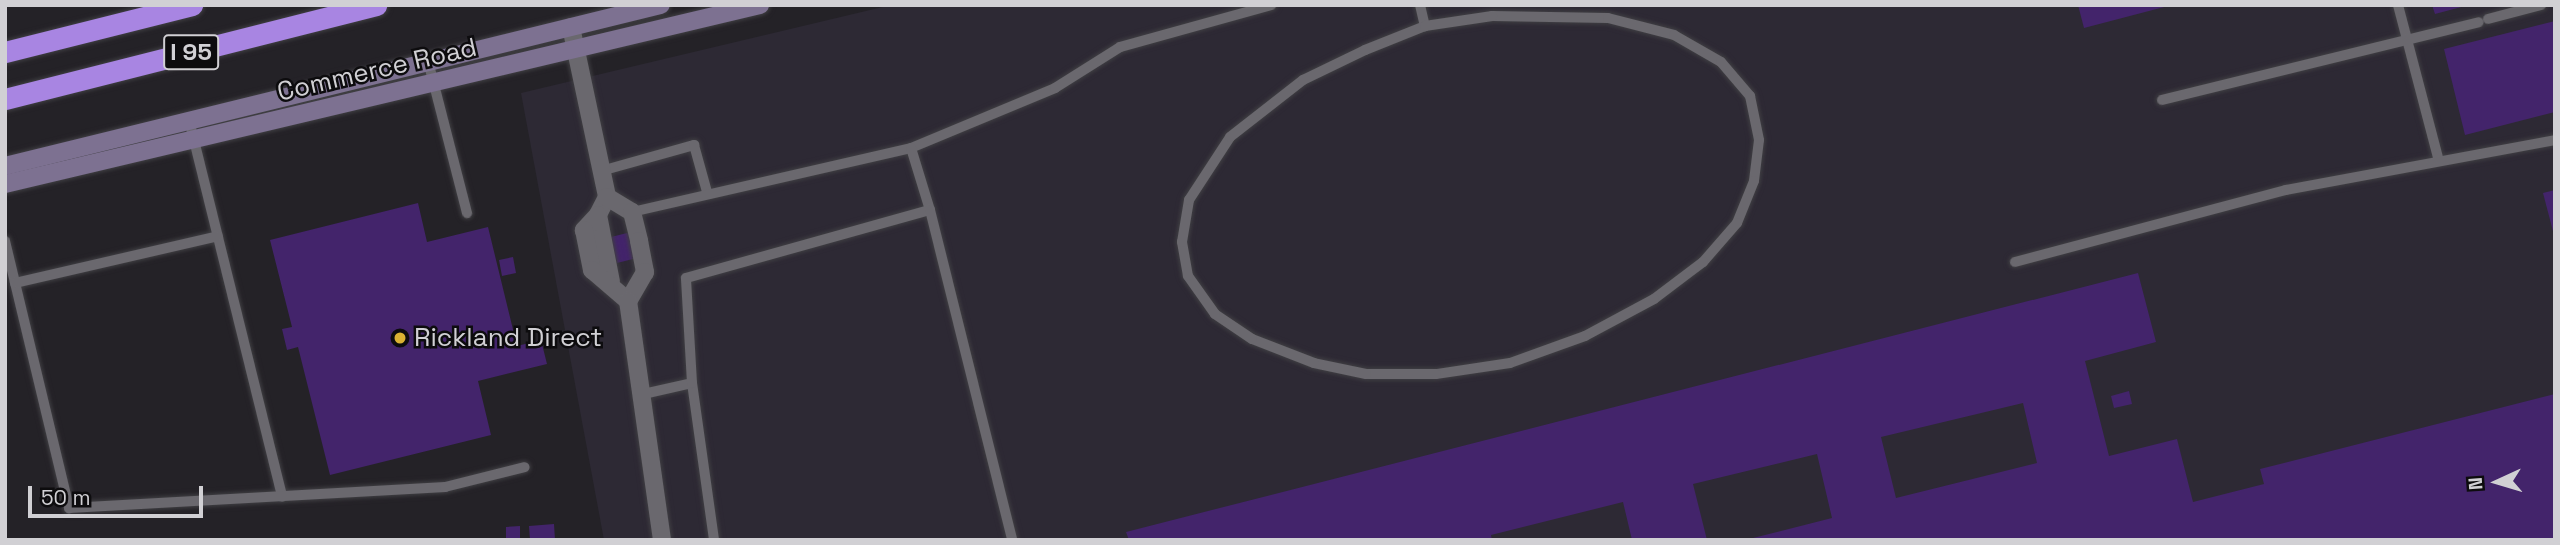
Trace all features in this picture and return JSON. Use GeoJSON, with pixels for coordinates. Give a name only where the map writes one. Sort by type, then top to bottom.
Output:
{"type":"FeatureCollection","features":[{"type":"Feature","properties":{"kind":"highway","name":"I 95"},"geometry":{"type":"LineString","coordinates":[[5,52],[192,5]]}},
{"type":"Feature","properties":{"kind":"highway","name":"I 95"},"geometry":{"type":"LineString","coordinates":[[5,99],[376,5]]}},
{"type":"Feature","properties":{"kind":"main road","name":"Commerce Road"},"geometry":{"type":"LineString","coordinates":[[5,166],[660,5]]}},
{"type":"Feature","properties":{"kind":"main road","name":"Commerce Road"},"geometry":{"type":"LineString","coordinates":[[5,184],[760,5]]}},
{"type":"Feature","properties":{"kind":"street"},"geometry":{"type":"LineString","coordinates":[[571,27],[607,197],[598,215],[611,282],[628,300]]}},
{"type":"Feature","properties":{"kind":"street"},"geometry":{"type":"LineString","coordinates":[[607,197],[632,212],[645,272],[628,300],[638,396],[662,540]]}},
{"type":"Feature","properties":{"kind":"lane"},"geometry":{"type":"LineString","coordinates":[[632,212],[734,185],[911,148],[1055,88],[1120,47],[1271,5]]}},
{"type":"Feature","properties":{"kind":"lane"},"geometry":{"type":"LineString","coordinates":[[1420,5],[1425,26]]}},
{"type":"Feature","properties":{"kind":"lane"},"geometry":{"type":"LineString","coordinates":[[2398,5],[2438,157]]}},
{"type":"Feature","properties":{"kind":"lane"},"geometry":{"type":"LineString","coordinates":[[2162,100],[2542,5]]}},
{"type":"Feature","properties":{"kind":"lane"},"geometry":{"type":"LineString","coordinates":[[1492,16],[1608,18],[1674,35],[1721,62],[1750,96],[1759,139],[1754,181],[1737,223],[1703,262],[1654,299],[1585,337],[1510,363],[1436,374],[1366,374],[1252,339],[1215,314],[1188,276],[1182,242],[1189,200],[1205,168],[1254,115],[1303,80],[1425,26],[1492,16]]}},
{"type":"Feature","properties":{"kind":"lane"},"geometry":{"type":"LineString","coordinates":[[428,61],[467,213]]}},
{"type":"Feature","properties":{"kind":"lane"},"geometry":{"type":"LineString","coordinates":[[189,120],[282,497]]}},
{"type":"Feature","properties":{"kind":"lane"},"geometry":{"type":"LineString","coordinates":[[2015,262],[2438,157],[2555,140]]}},
{"type":"Feature","properties":{"kind":"lane"},"geometry":{"type":"LineString","coordinates":[[601,171],[694,145],[707,192]]}},
{"type":"Feature","properties":{"kind":"lane"},"geometry":{"type":"LineString","coordinates":[[911,148],[930,211],[1012,540]]}},
{"type":"Feature","properties":{"kind":"lane"},"geometry":{"type":"LineString","coordinates":[[714,540],[692,383],[686,278],[930,211]]}},
{"type":"Feature","properties":{"kind":"lane"},"geometry":{"type":"LineString","coordinates":[[15,283],[218,236]]}},
{"type":"Feature","properties":{"kind":"lane"},"geometry":{"type":"LineString","coordinates":[[5,241],[69,508],[445,487],[525,467]]}},
{"type":"Feature","properties":{"kind":"lane"},"geometry":{"type":"LineString","coordinates":[[638,396],[692,383]]}},
{"type":"Feature","properties":{"kind":"shaded area"},"geometry":{"type":"Polygon","coordinates":[[[891,5],[2555,5],[2555,540],[604,540],[521,93],[891,5]]]}},
{"type":"Feature","properties":{"kind":"building"},"geometry":{"type":"Polygon","coordinates":[[[2078,5],[2168,5],[2168,6],[2084,28],[2078,5]]]}},
{"type":"Feature","properties":{"kind":"building"},"geometry":{"type":"Polygon","coordinates":[[[2432,5],[2465,5],[2465,6],[2435,14],[2432,5]]]}},
{"type":"Feature","properties":{"kind":"building"},"geometry":{"type":"Polygon","coordinates":[[[2555,21],[2555,112],[2465,135],[2444,49],[2555,21]]]}},
{"type":"Feature","properties":{"kind":"building"},"geometry":{"type":"Polygon","coordinates":[[[2555,190],[2555,235],[2554,235],[2543,193],[2555,190]]]}},
{"type":"Feature","properties":{"kind":"building","name":"Rickland Direct"},"geometry":{"type":"Polygon","coordinates":[[[418,203],[427,242],[488,227],[517,346],[541,340],[547,364],[478,381],[491,435],[330,475],[298,347],[287,350],[282,329],[292,327],[270,240],[418,203]]]}},
{"type":"Feature","properties":{"kind":"building"},"geometry":{"type":"Polygon","coordinates":[[[631,232],[637,258],[617,263],[611,237],[631,232]]]}},
{"type":"Feature","properties":{"kind":"building"},"geometry":{"type":"Polygon","coordinates":[[[513,257],[516,273],[502,276],[499,260],[513,257]]]}},
{"type":"Feature","properties":{"kind":"building"},"geometry":{"type":"Polygon","coordinates":[[[2138,273],[2156,342],[2085,361],[2109,456],[2177,439],[2193,502],[2264,484],[2260,469],[2555,394],[2555,540],[1745,540],[1832,518],[1817,454],[1693,484],[1707,540],[1632,540],[1623,502],[1491,535],[1492,540],[1129,540],[1126,532],[2138,273]],[[2023,403],[1881,437],[1896,498],[2037,463],[2023,403]]]}},
{"type":"Feature","properties":{"kind":"building"},"geometry":{"type":"Polygon","coordinates":[[[2129,391],[2132,404],[2114,408],[2111,396],[2129,391]]]}},
{"type":"Feature","properties":{"kind":"building"},"geometry":{"type":"Polygon","coordinates":[[[554,524],[555,540],[530,540],[529,526],[554,524]]]}},
{"type":"Feature","properties":{"kind":"building"},"geometry":{"type":"Polygon","coordinates":[[[520,526],[520,540],[506,540],[506,527],[520,526]]]}},
{"type":"Feature","properties":{"kind":"place","name":"Rickland Direct"},"geometry":{"type":"Point","coordinates":[400,338]}}]}
